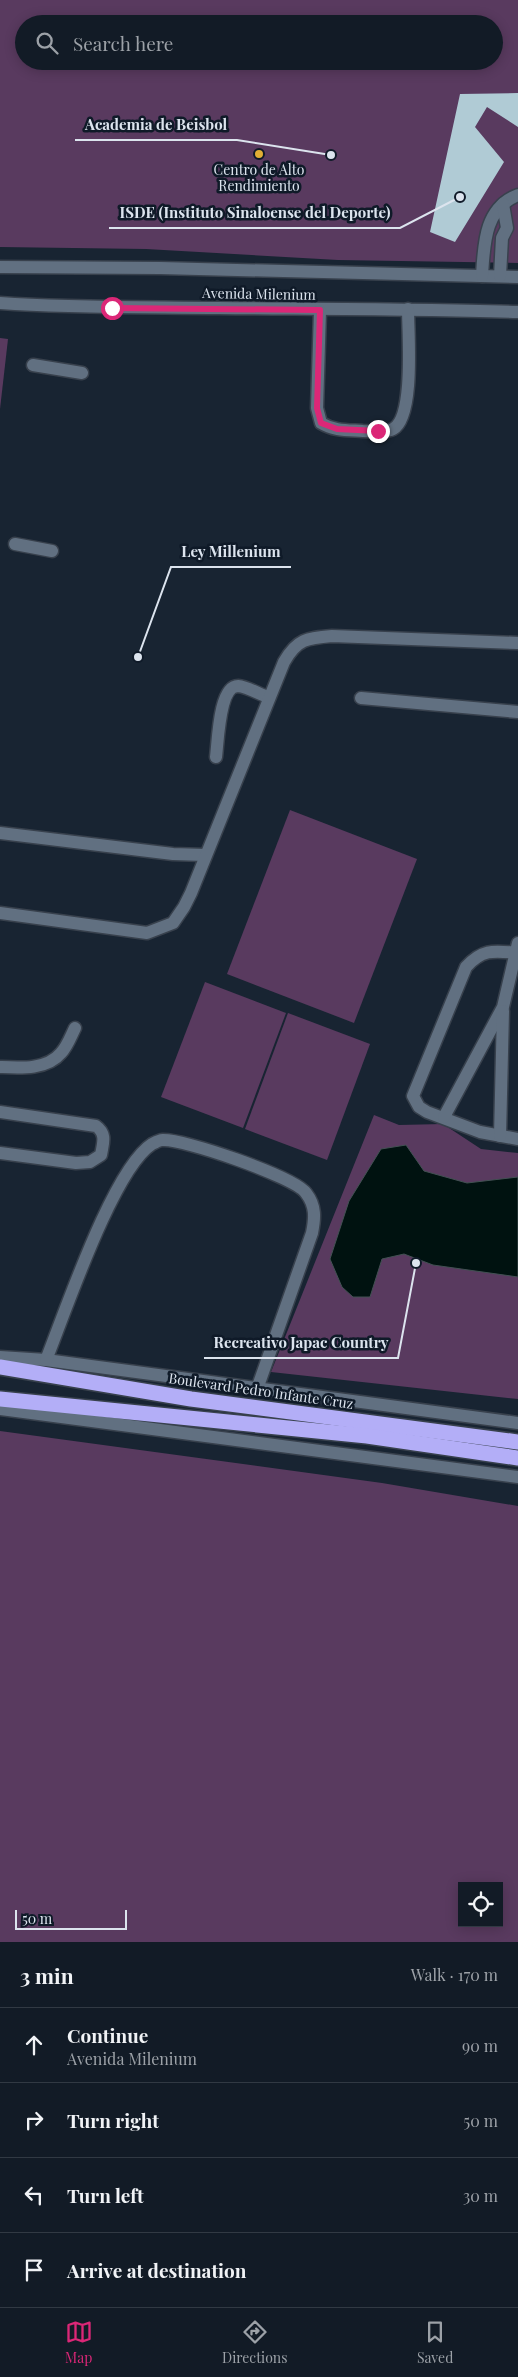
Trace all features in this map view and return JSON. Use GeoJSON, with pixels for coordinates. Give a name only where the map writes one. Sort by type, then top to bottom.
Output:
{"type":"FeatureCollection","features":[{"type":"Feature","properties":{"kind":"highway","name":"Boulevard Pedro Infante Cruz"},"geometry":{"type":"LineString","coordinates":[[0,1367],[190,1399],[518,1442]]}},
{"type":"Feature","properties":{"kind":"highway"},"geometry":{"type":"LineString","coordinates":[[0,1399],[358,1435],[518,1458]]}},
{"type":"Feature","properties":{"kind":"street"},"geometry":{"type":"LineString","coordinates":[[482,276],[484,242],[488,226],[503,204],[518,195]]}},
{"type":"Feature","properties":{"kind":"street"},"geometry":{"type":"LineString","coordinates":[[500,276],[502,238],[512,227],[503,204]]}},
{"type":"Feature","properties":{"kind":"street","name":"Avenida Milenium"},"geometry":{"type":"LineString","coordinates":[[0,267],[518,277]]}},
{"type":"Feature","properties":{"kind":"street","name":"Avenida Milenium"},"geometry":{"type":"LineString","coordinates":[[0,303],[112,308],[408,309],[518,312]]}},
{"type":"Feature","properties":{"kind":"street"},"geometry":{"type":"LineString","coordinates":[[320,310],[317,408],[321,423],[337,429],[378,431],[393,429],[402,420],[405,411],[408,393],[408,309]]}},
{"type":"Feature","properties":{"kind":"street"},"geometry":{"type":"LineString","coordinates":[[33,364],[82,373]]}},
{"type":"Feature","properties":{"kind":"street"},"geometry":{"type":"LineString","coordinates":[[15,544],[52,551]]}},
{"type":"Feature","properties":{"kind":"street"},"geometry":{"type":"LineString","coordinates":[[0,913],[127,931],[147,932],[160,930],[173,923],[184,907],[268,698],[292,649],[302,641],[332,636],[518,642]]}},
{"type":"Feature","properties":{"kind":"street"},"geometry":{"type":"LineString","coordinates":[[216,757],[223,703],[230,689],[236,686],[244,687],[268,698]]}},
{"type":"Feature","properties":{"kind":"street"},"geometry":{"type":"LineString","coordinates":[[361,698],[518,712]]}},
{"type":"Feature","properties":{"kind":"street"},"geometry":{"type":"LineString","coordinates":[[0,833],[173,854],[205,855]]}},
{"type":"Feature","properties":{"kind":"street"},"geometry":{"type":"LineString","coordinates":[[444,1117],[503,1007],[514,979],[517,950],[482,953],[466,967],[413,1096],[414,1102],[419,1107],[468,1128],[518,1139]]}},
{"type":"Feature","properties":{"kind":"street"},"geometry":{"type":"LineString","coordinates":[[500,1136],[503,1007]]}},
{"type":"Feature","properties":{"kind":"street"},"geometry":{"type":"LineString","coordinates":[[0,1067],[23,1068],[48,1062],[61,1054],[75,1028]]}},
{"type":"Feature","properties":{"kind":"street"},"geometry":{"type":"LineString","coordinates":[[0,1112],[96,1126],[101,1130],[104,1137],[101,1155],[90,1162],[76,1163],[0,1153]]}},
{"type":"Feature","properties":{"kind":"street"},"geometry":{"type":"LineString","coordinates":[[46,1360],[101,1222],[126,1172],[152,1144],[163,1140],[218,1153],[291,1180],[306,1192],[313,1205],[315,1217],[312,1232],[257,1389]]}},
{"type":"Feature","properties":{"kind":"street","name":"Boulevard Pedro Infante Cruz"},"geometry":{"type":"LineString","coordinates":[[0,1357],[46,1360],[518,1423]]}},
{"type":"Feature","properties":{"kind":"street"},"geometry":{"type":"LineString","coordinates":[[0,1409],[518,1477]]}},
{"type":"Feature","properties":{"kind":"shaded area","name":"Centro de Alto Rendimiento"},"geometry":{"type":"Polygon","coordinates":[[[0,0],[518,0],[518,263],[338,260],[146,249],[0,247],[0,0]]]}},
{"type":"Feature","properties":{"kind":"shaded area"},"geometry":{"type":"Polygon","coordinates":[[[0,338],[8,339],[0,409],[0,338]]]}},
{"type":"Feature","properties":{"kind":"shaded area"},"geometry":{"type":"Polygon","coordinates":[[[290,810],[417,859],[354,1023],[227,974],[290,810]]]}},
{"type":"Feature","properties":{"kind":"shaded area"},"geometry":{"type":"Polygon","coordinates":[[[205,982],[286,1013],[243,1128],[161,1097],[205,982]]]}},
{"type":"Feature","properties":{"kind":"shaded area"},"geometry":{"type":"Polygon","coordinates":[[[288,1013],[370,1044],[327,1160],[245,1129],[288,1013]]]}},
{"type":"Feature","properties":{"kind":"shaded area"},"geometry":{"type":"Polygon","coordinates":[[[374,1115],[399,1125],[443,1124],[481,1149],[518,1153],[518,1399],[271,1372],[374,1115]]]}},
{"type":"Feature","properties":{"kind":"shaded area"},"geometry":{"type":"Polygon","coordinates":[[[406,1145],[424,1171],[467,1183],[518,1177],[518,1277],[433,1265],[404,1254],[382,1259],[370,1297],[353,1297],[342,1287],[330,1259],[349,1201],[381,1149],[406,1145]]]}},
{"type":"Feature","properties":{"kind":"shaded area"},"geometry":{"type":"Polygon","coordinates":[[[0,1431],[382,1483],[518,1506],[518,1942],[0,1942],[0,1431]]]}},
{"type":"Feature","properties":{"kind":"building"},"geometry":{"type":"Polygon","coordinates":[[[518,93],[518,127],[487,107],[475,127],[504,162],[455,242],[430,232],[460,94],[518,93]]]}},
{"type":"Feature","properties":{"kind":"place","name":"Centro de Alto Rendimiento"},"geometry":{"type":"Point","coordinates":[259,154]}},
{"type":"Feature","properties":{"kind":"place","name":"Academia de Beisbol"},"geometry":{"type":"Point","coordinates":[331,155]}},
{"type":"Feature","properties":{"kind":"place","name":"ISDE (Instituto Sinaloense del Deporte)"},"geometry":{"type":"Point","coordinates":[460,197]}},
{"type":"Feature","properties":{"kind":"place","name":"Ley Millenium"},"geometry":{"type":"Point","coordinates":[138,657]}},
{"type":"Feature","properties":{"kind":"place","name":"Recreativo Japac Country"},"geometry":{"type":"Point","coordinates":[416,1263]}},
{"type":"Feature","properties":{"kind":"route"},"geometry":{"type":"LineString","coordinates":[[112,308],[320,310],[317,408],[321,423],[329,428],[378,431]]}}]}
